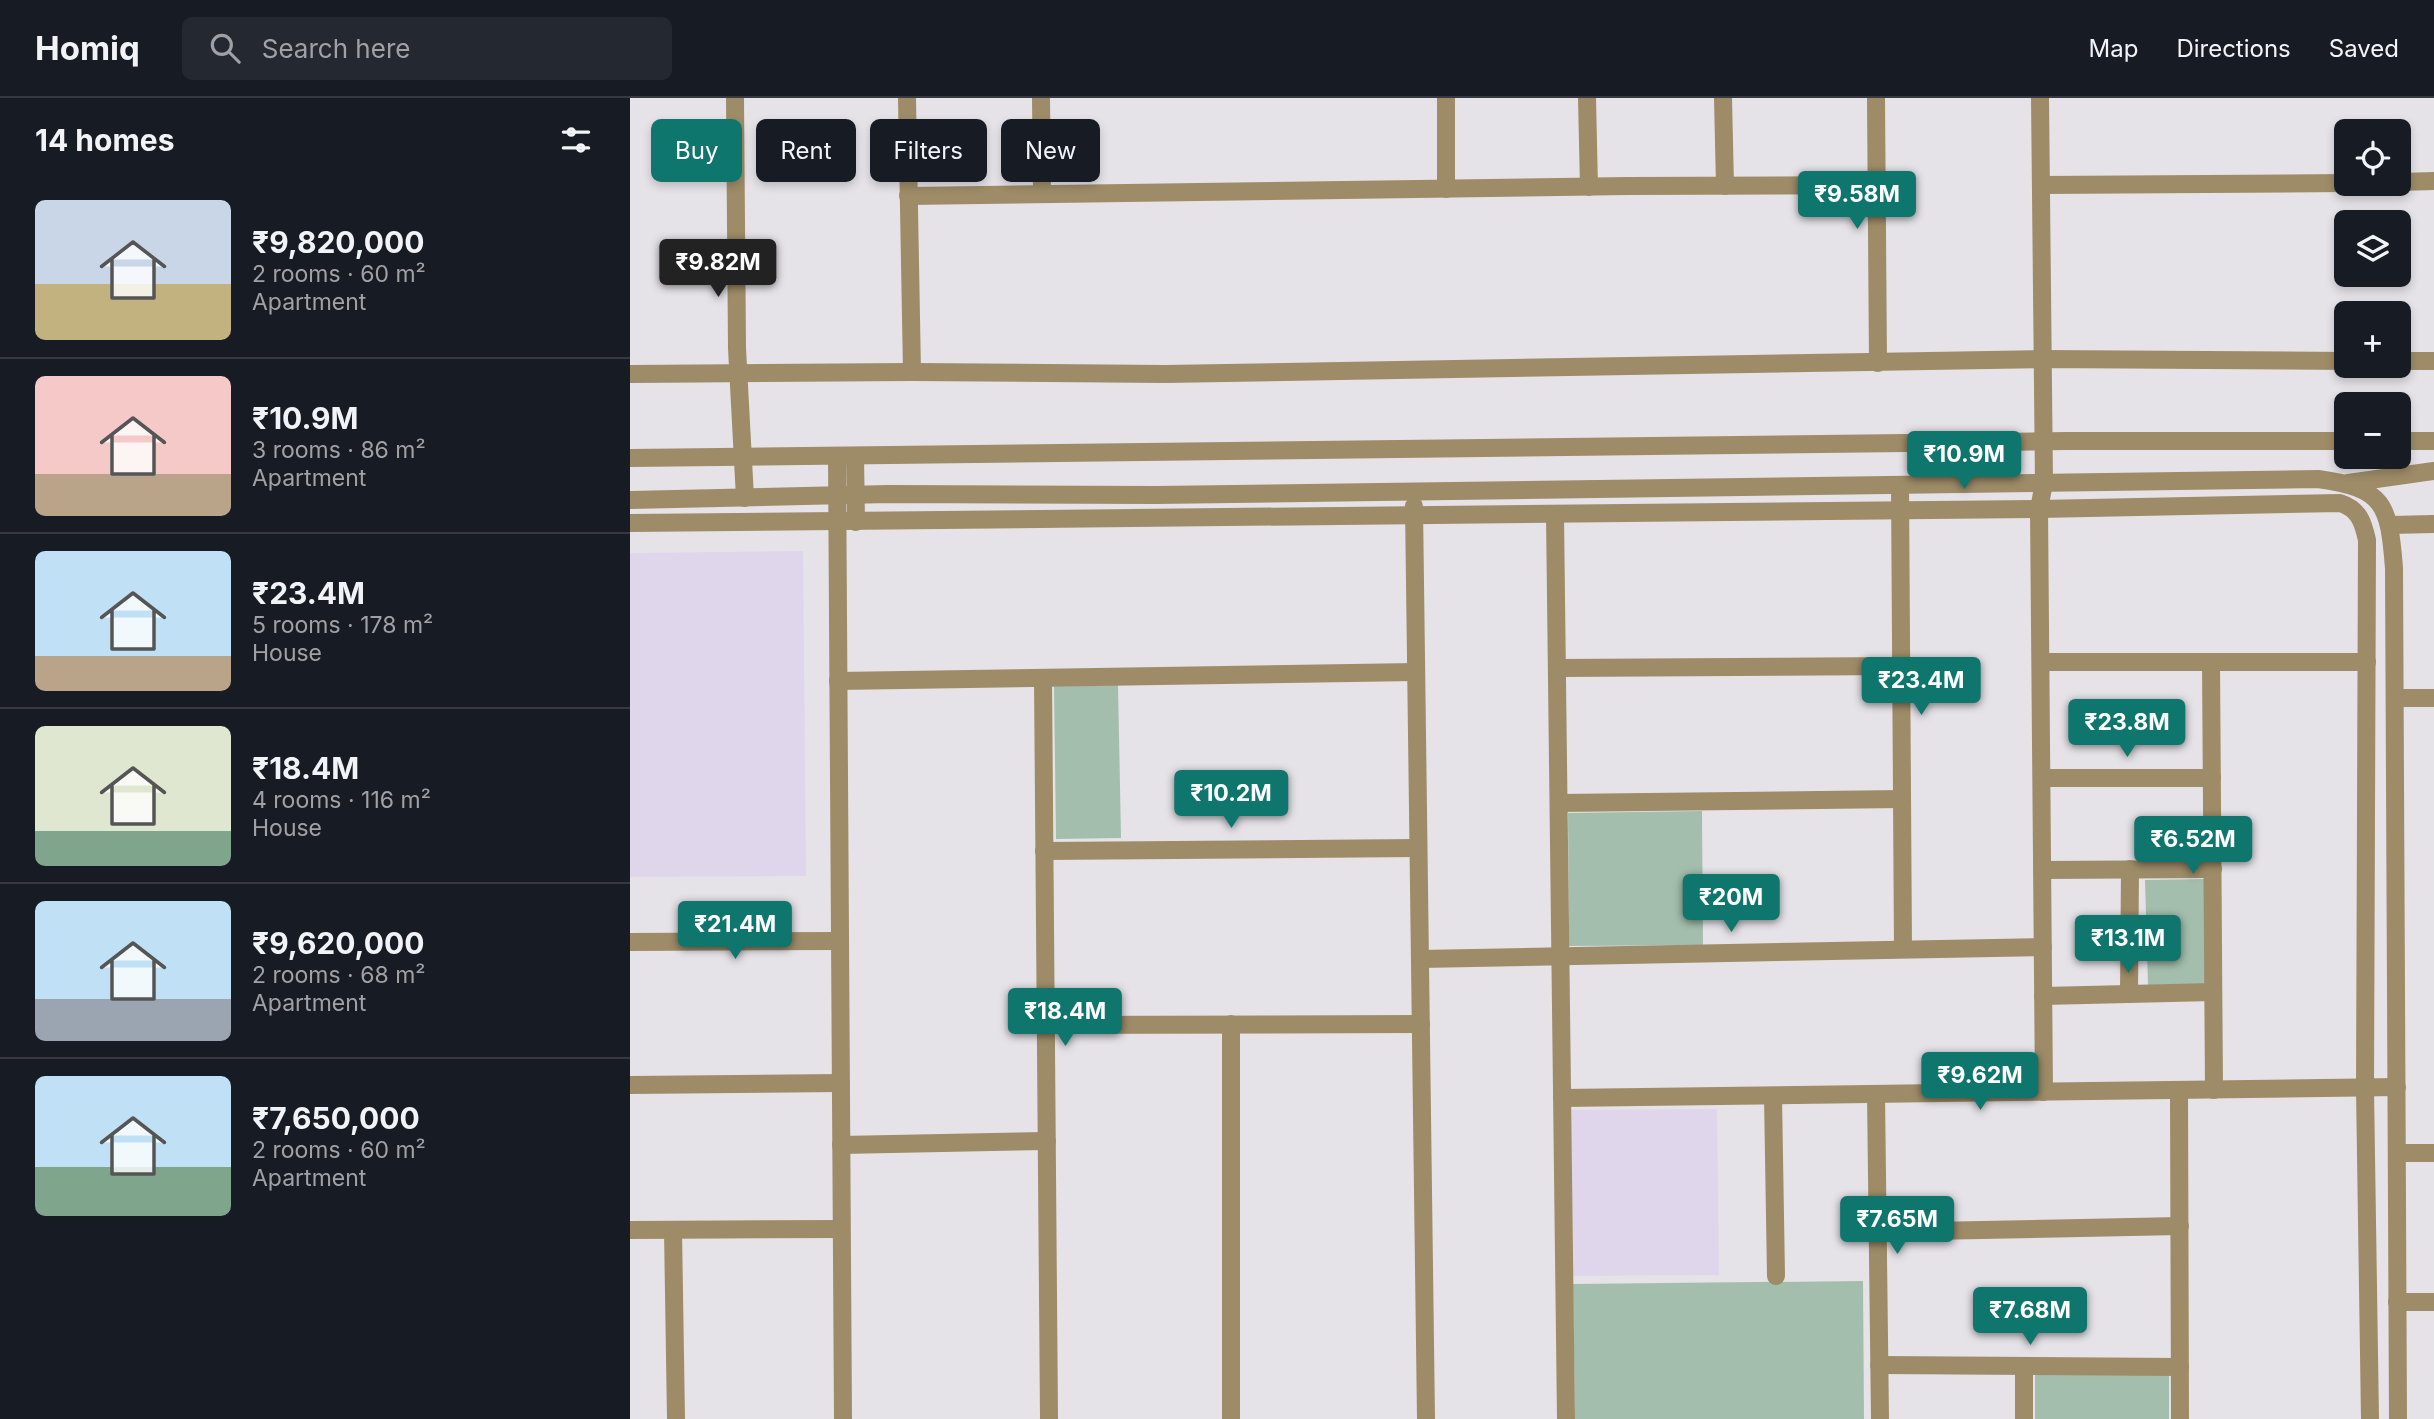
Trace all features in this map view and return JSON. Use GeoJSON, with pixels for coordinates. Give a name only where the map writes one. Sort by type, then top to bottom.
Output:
{"type":"FeatureCollection","features":[{"type":"Feature","properties":{"kind":"street"},"geometry":{"type":"LineString","coordinates":[[735,98],[739,373],[745,498]]}},
{"type":"Feature","properties":{"kind":"street"},"geometry":{"type":"LineString","coordinates":[[907,98],[912,372]]}},
{"type":"Feature","properties":{"kind":"street"},"geometry":{"type":"LineString","coordinates":[[1041,98],[1042,194]]}},
{"type":"Feature","properties":{"kind":"street"},"geometry":{"type":"LineString","coordinates":[[1446,189],[1447,98]]}},
{"type":"Feature","properties":{"kind":"street"},"geometry":{"type":"LineString","coordinates":[[1587,98],[1589,187]]}},
{"type":"Feature","properties":{"kind":"street"},"geometry":{"type":"LineString","coordinates":[[1723,98],[1725,186]]}},
{"type":"Feature","properties":{"kind":"street"},"geometry":{"type":"LineString","coordinates":[[1876,98],[1878,363]]}},
{"type":"Feature","properties":{"kind":"street"},"geometry":{"type":"LineString","coordinates":[[2040,98],[2044,483],[2039,509],[2044,1092]]}},
{"type":"Feature","properties":{"kind":"street"},"geometry":{"type":"LineString","coordinates":[[2411,182],[2434,181]]}},
{"type":"Feature","properties":{"kind":"street"},"geometry":{"type":"LineString","coordinates":[[2041,185],[2334,183]]}},
{"type":"Feature","properties":{"kind":"street"},"geometry":{"type":"LineString","coordinates":[[908,196],[1876,185]]}},
{"type":"Feature","properties":{"kind":"street"},"geometry":{"type":"LineString","coordinates":[[630,374],[1165,373],[2042,359],[2334,361]]}},
{"type":"Feature","properties":{"kind":"street"},"geometry":{"type":"LineString","coordinates":[[2411,361],[2434,361]]}},
{"type":"Feature","properties":{"kind":"street"},"geometry":{"type":"LineString","coordinates":[[630,458],[2043,441],[2334,441]]}},
{"type":"Feature","properties":{"kind":"street"},"geometry":{"type":"LineString","coordinates":[[2411,441],[2434,441]]}},
{"type":"Feature","properties":{"kind":"street"},"geometry":{"type":"LineString","coordinates":[[846,456],[847,495],[856,522]]}},
{"type":"Feature","properties":{"kind":"street"},"geometry":{"type":"LineString","coordinates":[[630,500],[847,495],[1156,495],[2318,479],[2347,483],[2434,471]]}},
{"type":"Feature","properties":{"kind":"street"},"geometry":{"type":"LineString","coordinates":[[2347,483],[2367,492],[2379,502],[2390,525],[2394,568],[2398,1419]]}},
{"type":"Feature","properties":{"kind":"street"},"geometry":{"type":"LineString","coordinates":[[1900,485],[1903,949]]}},
{"type":"Feature","properties":{"kind":"street"},"geometry":{"type":"LineString","coordinates":[[1414,490],[1426,1419]]}},
{"type":"Feature","properties":{"kind":"street"},"geometry":{"type":"LineString","coordinates":[[843,1419],[837,522],[847,495]]}},
{"type":"Feature","properties":{"kind":"street"},"geometry":{"type":"LineString","coordinates":[[630,523],[2345,505],[2360,517],[2367,540],[2365,1089],[2370,1419]]}},
{"type":"Feature","properties":{"kind":"street"},"geometry":{"type":"LineString","coordinates":[[1555,514],[1566,1419]]}},
{"type":"Feature","properties":{"kind":"street"},"geometry":{"type":"LineString","coordinates":[[2390,525],[2434,523]]}},
{"type":"Feature","properties":{"kind":"street"},"geometry":{"type":"LineString","coordinates":[[2041,662],[2367,662]]}},
{"type":"Feature","properties":{"kind":"street"},"geometry":{"type":"LineString","coordinates":[[2211,662],[2214,1090]]}},
{"type":"Feature","properties":{"kind":"street"},"geometry":{"type":"LineString","coordinates":[[1557,668],[1901,666]]}},
{"type":"Feature","properties":{"kind":"street"},"geometry":{"type":"LineString","coordinates":[[838,681],[1416,672]]}},
{"type":"Feature","properties":{"kind":"street"},"geometry":{"type":"LineString","coordinates":[[1043,678],[1049,1419]]}},
{"type":"Feature","properties":{"kind":"street"},"geometry":{"type":"LineString","coordinates":[[2395,698],[2434,698]]}},
{"type":"Feature","properties":{"kind":"street"},"geometry":{"type":"LineString","coordinates":[[2042,778],[2212,778]]}},
{"type":"Feature","properties":{"kind":"street"},"geometry":{"type":"LineString","coordinates":[[1559,803],[1902,799]]}},
{"type":"Feature","properties":{"kind":"street"},"geometry":{"type":"LineString","coordinates":[[1044,852],[1418,848]]}},
{"type":"Feature","properties":{"kind":"street"},"geometry":{"type":"LineString","coordinates":[[2129,994],[2130,869]]}},
{"type":"Feature","properties":{"kind":"street"},"geometry":{"type":"LineString","coordinates":[[2042,870],[2213,869]]}},
{"type":"Feature","properties":{"kind":"street"},"geometry":{"type":"LineString","coordinates":[[630,942],[839,941]]}},
{"type":"Feature","properties":{"kind":"street"},"geometry":{"type":"LineString","coordinates":[[1420,959],[2043,947]]}},
{"type":"Feature","properties":{"kind":"street"},"geometry":{"type":"LineString","coordinates":[[2043,996],[2213,992]]}},
{"type":"Feature","properties":{"kind":"street"},"geometry":{"type":"LineString","coordinates":[[1231,1024],[1231,1419]]}},
{"type":"Feature","properties":{"kind":"street"},"geometry":{"type":"LineString","coordinates":[[1046,1025],[1421,1024]]}},
{"type":"Feature","properties":{"kind":"street"},"geometry":{"type":"LineString","coordinates":[[630,1085],[841,1083]]}},
{"type":"Feature","properties":{"kind":"street"},"geometry":{"type":"LineString","coordinates":[[1562,1098],[2397,1087]]}},
{"type":"Feature","properties":{"kind":"street"},"geometry":{"type":"LineString","coordinates":[[2179,1091],[2180,1419]]}},
{"type":"Feature","properties":{"kind":"street"},"geometry":{"type":"LineString","coordinates":[[1876,1094],[1880,1419]]}},
{"type":"Feature","properties":{"kind":"street"},"geometry":{"type":"LineString","coordinates":[[1773,1096],[1776,1276]]}},
{"type":"Feature","properties":{"kind":"street"},"geometry":{"type":"LineString","coordinates":[[841,1145],[1047,1142]]}},
{"type":"Feature","properties":{"kind":"street"},"geometry":{"type":"LineString","coordinates":[[2398,1153],[2434,1153]]}},
{"type":"Feature","properties":{"kind":"street"},"geometry":{"type":"LineString","coordinates":[[1878,1232],[2180,1226]]}},
{"type":"Feature","properties":{"kind":"street"},"geometry":{"type":"LineString","coordinates":[[630,1230],[841,1229]]}},
{"type":"Feature","properties":{"kind":"street"},"geometry":{"type":"LineString","coordinates":[[673,1230],[676,1419]]}},
{"type":"Feature","properties":{"kind":"street"},"geometry":{"type":"LineString","coordinates":[[2397,1302],[2434,1302]]}},
{"type":"Feature","properties":{"kind":"street"},"geometry":{"type":"LineString","coordinates":[[1879,1366],[2180,1367]]}},
{"type":"Feature","properties":{"kind":"street"},"geometry":{"type":"LineString","coordinates":[[2024,1366],[2024,1419]]}},
{"type":"Feature","properties":{"kind":"shaded area"},"geometry":{"type":"Polygon","coordinates":[[[803,551],[806,876],[630,877],[630,553],[803,551]]]}},
{"type":"Feature","properties":{"kind":"shaded area"},"geometry":{"type":"Polygon","coordinates":[[[1717,1109],[1719,1275],[1573,1276],[1571,1110],[1717,1109]]]}},
{"type":"Feature","properties":{"kind":"green space"},"geometry":{"type":"Polygon","coordinates":[[[1118,685],[1121,838],[1056,839],[1054,686],[1118,685]]]}},
{"type":"Feature","properties":{"kind":"green space"},"geometry":{"type":"Polygon","coordinates":[[[1702,811],[1703,945],[1569,946],[1568,813],[1702,811]]]}},
{"type":"Feature","properties":{"kind":"green space"},"geometry":{"type":"Polygon","coordinates":[[[2205,879],[2207,984],[2148,985],[2145,880],[2205,879]]]}},
{"type":"Feature","properties":{"kind":"green space"},"geometry":{"type":"Polygon","coordinates":[[[1863,1281],[1864,1419],[1575,1419],[1573,1284],[1863,1281]]]}},
{"type":"Feature","properties":{"kind":"green space"},"geometry":{"type":"Polygon","coordinates":[[[2035,1373],[2169,1374],[2169,1419],[2035,1419],[2035,1373]]]}}]}
